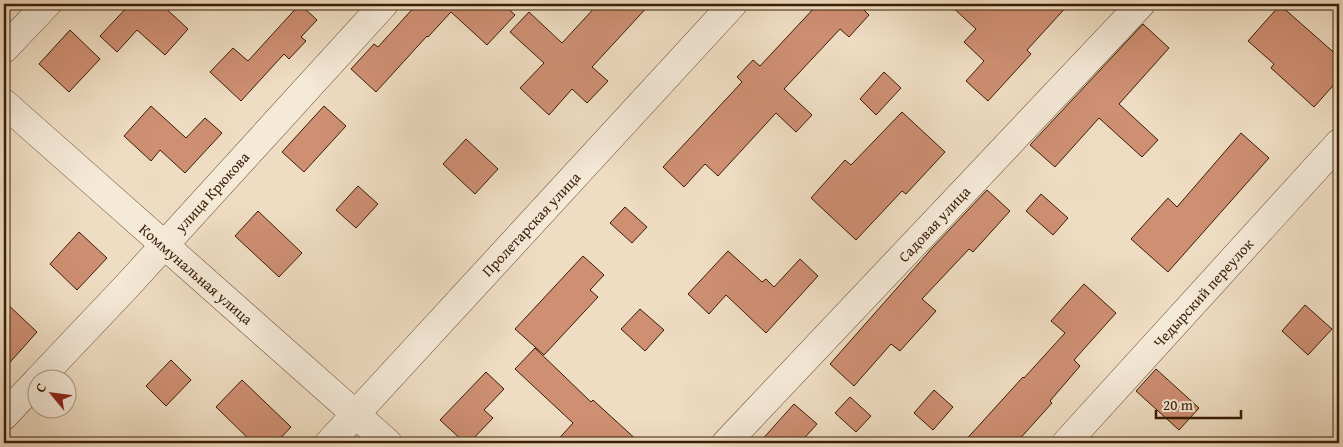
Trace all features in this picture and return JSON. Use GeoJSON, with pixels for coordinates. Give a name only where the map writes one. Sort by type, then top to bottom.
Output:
{"type":"FeatureCollection","features":[{"type":"Feature","properties":{"kind":"street"},"geometry":{"type":"LineString","coordinates":[[4,49],[47,4]]}},
{"type":"Feature","properties":{"kind":"street","name":"улица Крюкова"},"geometry":{"type":"LineString","coordinates":[[47,370],[164,246],[384,4]]}},
{"type":"Feature","properties":{"kind":"street","name":"Пролетарская улица"},"geometry":{"type":"LineString","coordinates":[[330,443],[733,4]]}},
{"type":"Feature","properties":{"kind":"street","name":"Садовая улица"},"geometry":{"type":"LineString","coordinates":[[726,443],[1141,4]]}},
{"type":"Feature","properties":{"kind":"street","name":"Коммунальная улица"},"geometry":{"type":"LineString","coordinates":[[4,103],[388,443]]}},
{"type":"Feature","properties":{"kind":"street","name":"Чедырский переулок"},"geometry":{"type":"LineString","coordinates":[[1066,443],[1339,143]]}},
{"type":"Feature","properties":{"kind":"street","name":"улица Крюкова"},"geometry":{"type":"LineString","coordinates":[[4,416],[28,391]]}},
{"type":"Feature","properties":{"kind":"building"},"geometry":{"type":"Polygon","coordinates":[[[130,4],[161,4],[188,29],[165,55],[137,30],[117,52],[100,36],[130,4]]]}},
{"type":"Feature","properties":{"kind":"building"},"geometry":{"type":"Polygon","coordinates":[[[300,4],[317,20],[301,37],[306,41],[289,59],[284,54],[241,101],[210,72],[233,48],[248,61],[300,4]]]}},
{"type":"Feature","properties":{"kind":"building"},"geometry":{"type":"Polygon","coordinates":[[[417,4],[503,4],[515,15],[487,45],[451,12],[376,92],[351,69],[374,44],[378,47],[417,4]]]}},
{"type":"Feature","properties":{"kind":"building"},"geometry":{"type":"Polygon","coordinates":[[[598,4],[650,4],[592,67],[608,81],[587,103],[572,89],[549,115],[520,88],[544,63],[510,32],[529,12],[562,43],[598,4]]]}},
{"type":"Feature","properties":{"kind":"building"},"geometry":{"type":"Polygon","coordinates":[[[813,4],[864,4],[861,7],[869,15],[849,37],[840,29],[784,89],[812,115],[796,132],[776,113],[718,176],[705,164],[684,187],[663,167],[742,82],[737,77],[753,60],[760,66],[816,6],[813,4]]]}},
{"type":"Feature","properties":{"kind":"building"},"geometry":{"type":"Polygon","coordinates":[[[949,4],[1069,4],[1027,50],[1031,54],[988,101],[966,81],[984,61],[964,42],[976,29],[949,4]]]}},
{"type":"Feature","properties":{"kind":"building"},"geometry":{"type":"Polygon","coordinates":[[[1280,5],[1339,57],[1339,79],[1314,107],[1271,68],[1274,64],[1248,41],[1280,5]]]}},
{"type":"Feature","properties":{"kind":"building"},"geometry":{"type":"Polygon","coordinates":[[[1143,24],[1169,48],[1119,104],[1158,140],[1142,157],[1099,118],[1055,167],[1030,145],[1143,24]]]}},
{"type":"Feature","properties":{"kind":"building"},"geometry":{"type":"Polygon","coordinates":[[[70,30],[100,59],[69,92],[39,64],[70,30]]]}},
{"type":"Feature","properties":{"kind":"building"},"geometry":{"type":"Polygon","coordinates":[[[884,72],[901,88],[876,115],[860,99],[884,72]]]}},
{"type":"Feature","properties":{"kind":"building"},"geometry":{"type":"Polygon","coordinates":[[[151,106],[186,138],[205,118],[222,133],[185,173],[160,150],[151,161],[124,136],[151,106]]]}},
{"type":"Feature","properties":{"kind":"building"},"geometry":{"type":"Polygon","coordinates":[[[324,106],[346,126],[304,172],[282,152],[324,106]]]}},
{"type":"Feature","properties":{"kind":"building"},"geometry":{"type":"Polygon","coordinates":[[[902,112],[945,152],[906,194],[902,191],[856,240],[811,198],[845,160],[851,165],[902,112]]]}},
{"type":"Feature","properties":{"kind":"building"},"geometry":{"type":"Polygon","coordinates":[[[1241,133],[1269,158],[1168,272],[1131,239],[1168,198],[1177,207],[1241,133]]]}},
{"type":"Feature","properties":{"kind":"building"},"geometry":{"type":"Polygon","coordinates":[[[466,139],[498,169],[475,194],[443,164],[466,139]]]}},
{"type":"Feature","properties":{"kind":"building"},"geometry":{"type":"Polygon","coordinates":[[[358,186],[378,204],[356,228],[336,210],[358,186]]]}},
{"type":"Feature","properties":{"kind":"building"},"geometry":{"type":"Polygon","coordinates":[[[987,190],[1010,211],[973,252],[969,249],[922,299],[936,311],[900,351],[891,344],[854,386],[830,364],[934,246],[987,190]]]}},
{"type":"Feature","properties":{"kind":"building"},"geometry":{"type":"Polygon","coordinates":[[[1041,194],[1068,218],[1053,235],[1026,211],[1041,194]]]}},
{"type":"Feature","properties":{"kind":"building"},"geometry":{"type":"Polygon","coordinates":[[[625,207],[647,227],[632,243],[610,223],[625,207]]]}},
{"type":"Feature","properties":{"kind":"building"},"geometry":{"type":"Polygon","coordinates":[[[258,211],[302,253],[279,277],[235,236],[258,211]]]}},
{"type":"Feature","properties":{"kind":"building"},"geometry":{"type":"Polygon","coordinates":[[[79,232],[107,258],[77,290],[50,264],[79,232]]]}},
{"type":"Feature","properties":{"kind":"building"},"geometry":{"type":"Polygon","coordinates":[[[728,251],[762,282],[766,279],[774,287],[800,259],[818,276],[766,333],[726,295],[709,314],[688,294],[728,251]]]}},
{"type":"Feature","properties":{"kind":"building"},"geometry":{"type":"Polygon","coordinates":[[[583,256],[604,275],[590,290],[598,297],[544,355],[515,329],[583,256]]]}},
{"type":"Feature","properties":{"kind":"building"},"geometry":{"type":"Polygon","coordinates":[[[1084,284],[1116,313],[1074,360],[1080,366],[1050,401],[1052,403],[1016,443],[963,443],[1065,333],[1051,321],[1084,284]]]}},
{"type":"Feature","properties":{"kind":"building"},"geometry":{"type":"Polygon","coordinates":[[[4,301],[37,332],[4,369],[4,301]]]}},
{"type":"Feature","properties":{"kind":"building"},"geometry":{"type":"Polygon","coordinates":[[[1305,305],[1332,329],[1308,355],[1282,331],[1305,305]]]}},
{"type":"Feature","properties":{"kind":"building"},"geometry":{"type":"Polygon","coordinates":[[[640,309],[664,330],[645,351],[621,329],[640,309]]]}},
{"type":"Feature","properties":{"kind":"building"},"geometry":{"type":"Polygon","coordinates":[[[535,348],[591,402],[593,400],[640,443],[555,443],[573,423],[515,369],[535,348]]]}},
{"type":"Feature","properties":{"kind":"building"},"geometry":{"type":"Polygon","coordinates":[[[171,360],[191,380],[166,406],[146,386],[171,360]]]}},
{"type":"Feature","properties":{"kind":"building"},"geometry":{"type":"Polygon","coordinates":[[[1156,369],[1199,408],[1179,430],[1136,391],[1156,369]]]}},
{"type":"Feature","properties":{"kind":"building"},"geometry":{"type":"Polygon","coordinates":[[[486,372],[504,389],[484,410],[493,418],[469,443],[465,443],[440,420],[486,372]]]}},
{"type":"Feature","properties":{"kind":"building"},"geometry":{"type":"Polygon","coordinates":[[[242,380],[291,427],[276,443],[253,443],[216,407],[242,380]]]}},
{"type":"Feature","properties":{"kind":"building"},"geometry":{"type":"Polygon","coordinates":[[[934,390],[953,407],[933,430],[914,413],[934,390]]]}},
{"type":"Feature","properties":{"kind":"building"},"geometry":{"type":"Polygon","coordinates":[[[850,397],[871,416],[856,432],[835,413],[850,397]]]}},
{"type":"Feature","properties":{"kind":"building"},"geometry":{"type":"Polygon","coordinates":[[[794,404],[817,424],[800,443],[759,443],[794,404]]]}}]}
